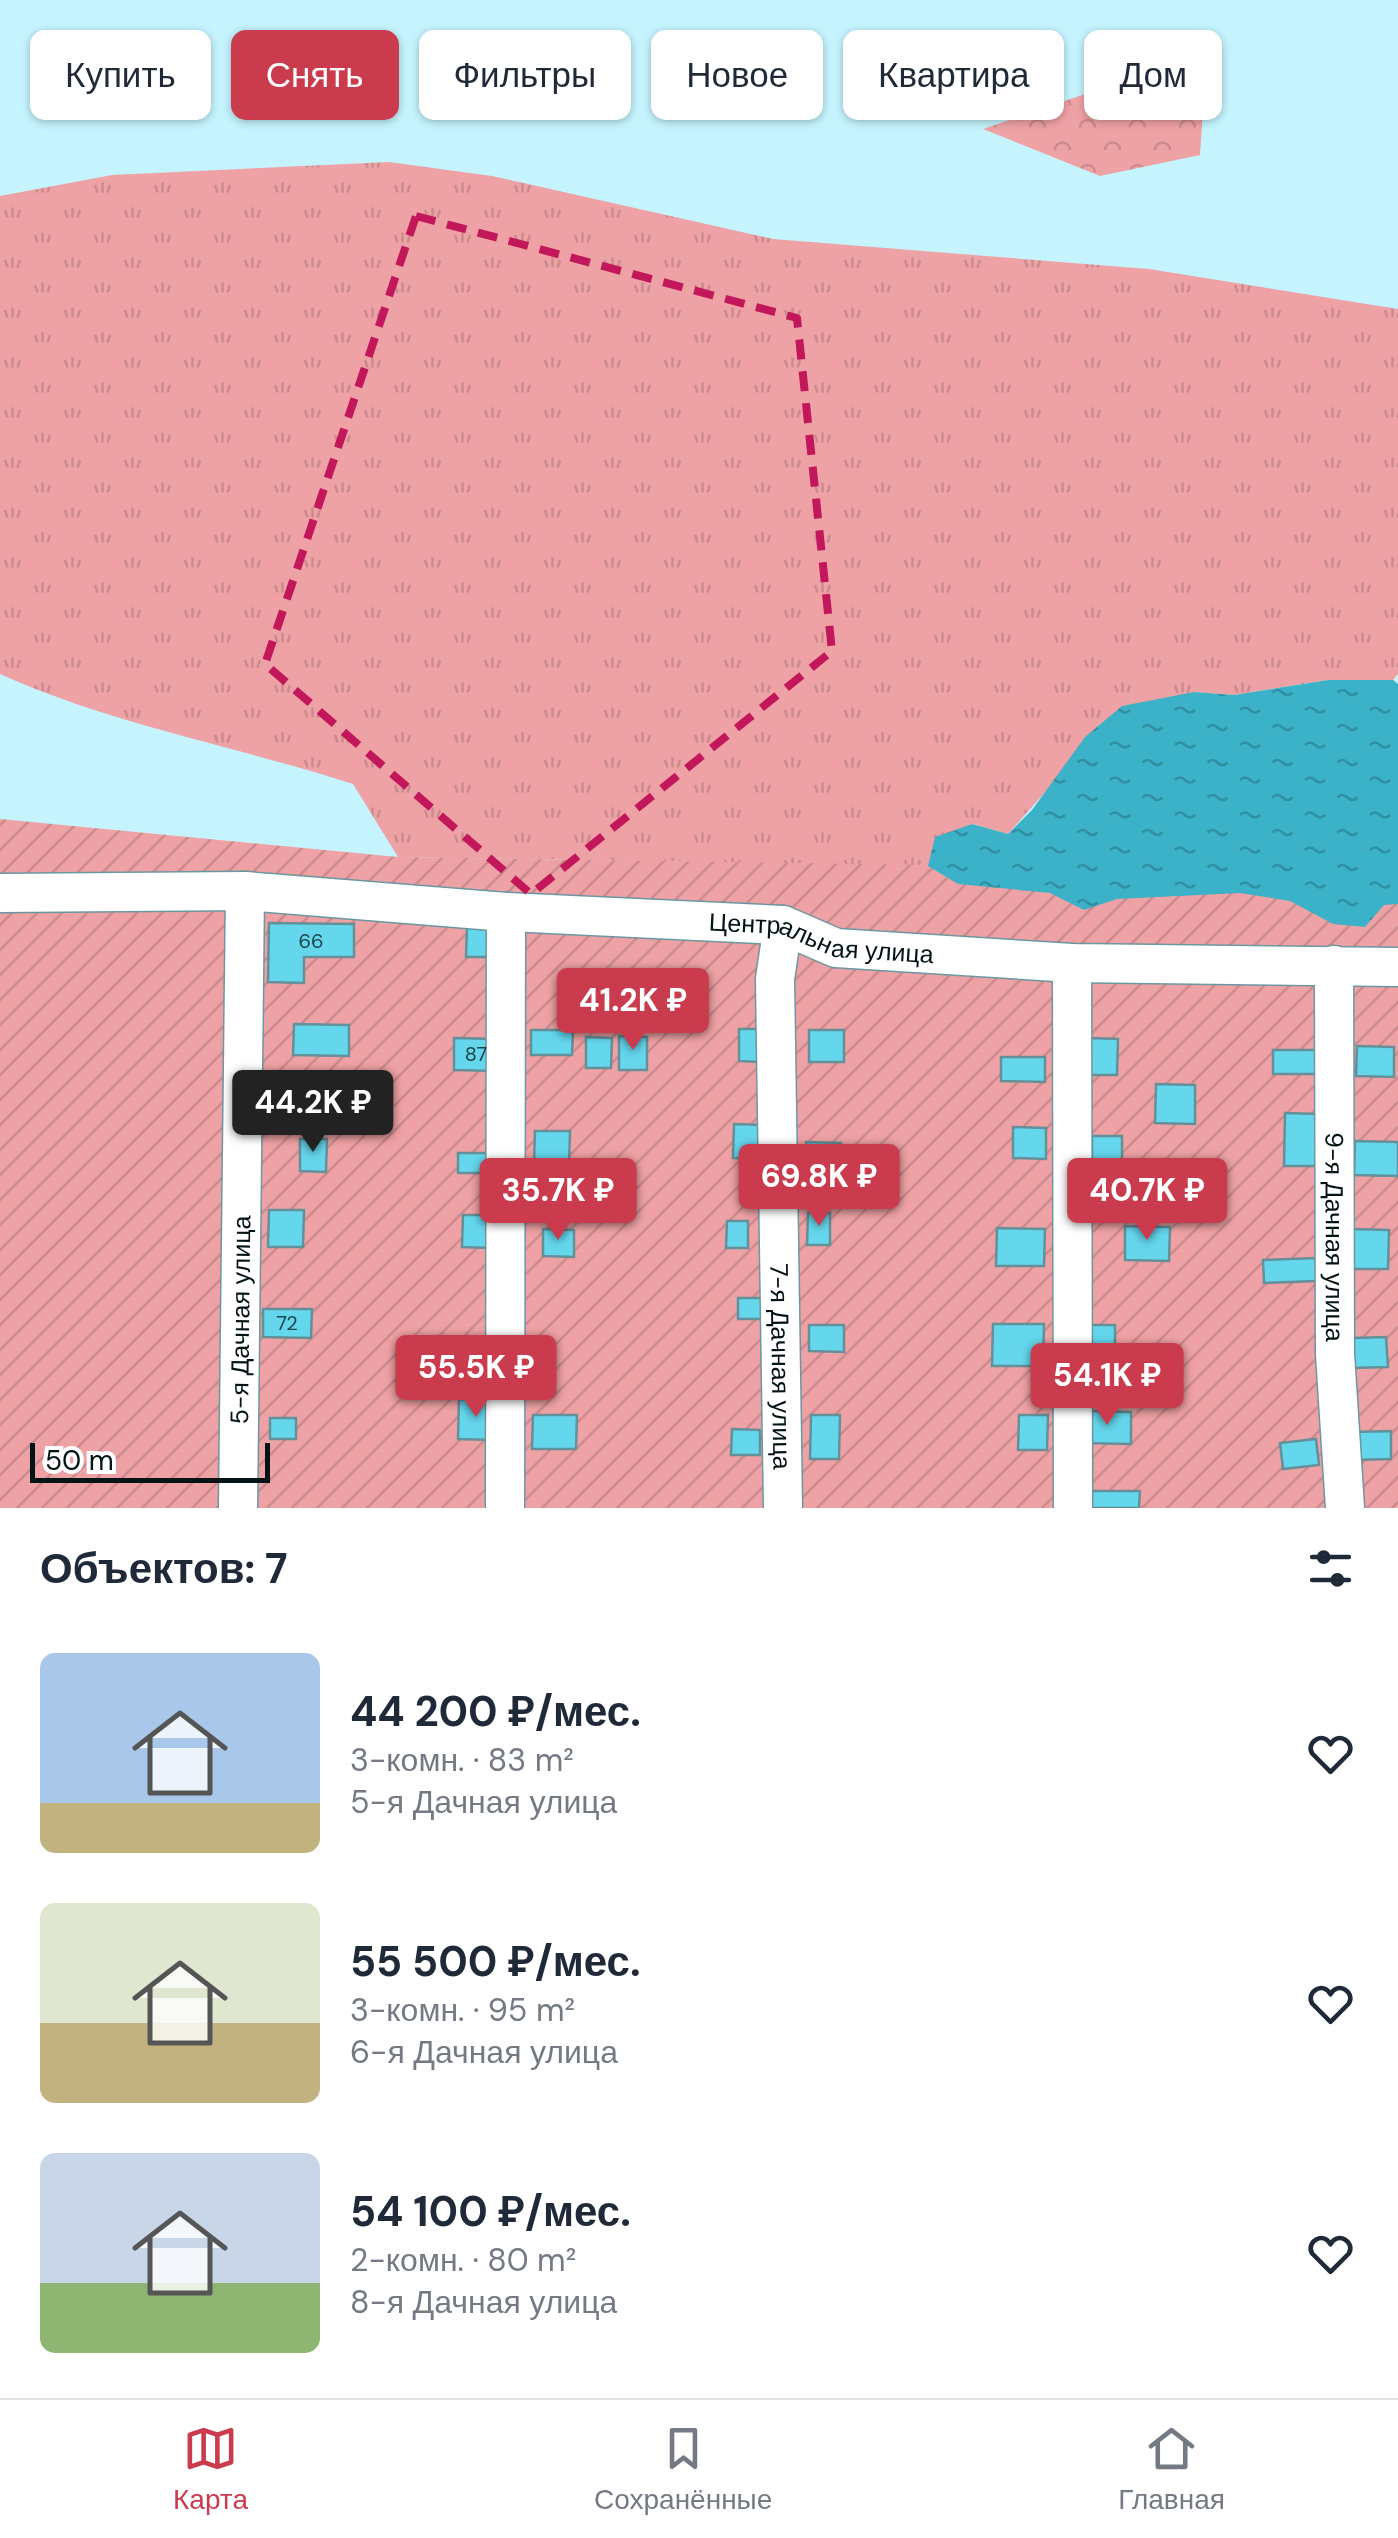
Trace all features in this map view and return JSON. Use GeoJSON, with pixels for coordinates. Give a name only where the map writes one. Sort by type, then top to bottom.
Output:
{"type":"FeatureCollection","features":[{"type":"Feature","properties":{"kind":"street","name":"Центральная улица"},"geometry":{"type":"LineString","coordinates":[[0,894],[246,891],[506,912],[783,925],[836,948],[1072,963],[1398,967]]}},
{"type":"Feature","properties":{"kind":"street","name":"5-я Дачная улица"},"geometry":{"type":"LineString","coordinates":[[238,1508],[246,891]]}},
{"type":"Feature","properties":{"kind":"street"},"geometry":{"type":"LineString","coordinates":[[505,1508],[506,912]]}},
{"type":"Feature","properties":{"kind":"street","name":"7-я Дачная улица"},"geometry":{"type":"LineString","coordinates":[[783,925],[775,979],[784,1508]]}},
{"type":"Feature","properties":{"kind":"street"},"geometry":{"type":"LineString","coordinates":[[1072,963],[1073,1508]]}},
{"type":"Feature","properties":{"kind":"street","name":"9-я Дачная улица"},"geometry":{"type":"LineString","coordinates":[[1334,965],[1334,1354],[1345,1508]]}},
{"type":"Feature","properties":{"kind":"highlighted area"},"geometry":{"type":"Polygon","coordinates":[[[416,216],[797,318],[832,651],[531,894],[265,664],[416,216]]]}},
{"type":"Feature","properties":{"kind":"green space"},"geometry":{"type":"Polygon","coordinates":[[[1084,94],[1084,120],[1202,120],[1200,155],[1100,176],[983,129],[1009,120],[1064,120],[1064,101],[1084,94]]]}},
{"type":"Feature","properties":{"kind":"green space"},"geometry":{"type":"Polygon","coordinates":[[[389,162],[492,176],[773,239],[1149,269],[1398,309],[1398,674],[1393,680],[1328,680],[1234,695],[1194,692],[1055,781],[1008,834],[972,824],[928,866],[398,857],[353,784],[130,721],[0,674],[0,196],[112,175],[389,162]]]}},
{"type":"Feature","properties":{"kind":"green space"},"geometry":{"type":"Polygon","coordinates":[[[0,819],[398,857],[1398,872],[1398,1508],[0,1508],[0,819]]]}},
{"type":"Feature","properties":{"kind":"water"},"geometry":{"type":"Polygon","coordinates":[[[1328,680],[1393,680],[1398,684],[1398,904],[1384,905],[1365,927],[1333,924],[1290,901],[1240,893],[1117,899],[1084,910],[1050,893],[958,884],[928,866],[935,837],[972,824],[1008,834],[1032,810],[1085,737],[1122,706],[1194,692],[1234,695],[1328,680]]]}},
{"type":"Feature","properties":{"kind":"building"},"geometry":{"type":"Polygon","coordinates":[[[269,923],[354,924],[354,957],[304,957],[304,983],[268,982],[269,923]]]}},
{"type":"Feature","properties":{"kind":"building"},"geometry":{"type":"Polygon","coordinates":[[[467,927],[497,928],[496,957],[466,957],[467,927]]]}},
{"type":"Feature","properties":{"kind":"building"},"geometry":{"type":"Polygon","coordinates":[[[294,1024],[349,1025],[349,1056],[293,1055],[294,1024]]]}},
{"type":"Feature","properties":{"kind":"building"},"geometry":{"type":"Polygon","coordinates":[[[739,1029],[761,1029],[760,1062],[739,1061],[739,1029]]]}},
{"type":"Feature","properties":{"kind":"building"},"geometry":{"type":"Polygon","coordinates":[[[531,1030],[573,1030],[572,1055],[531,1055],[531,1030]]]}},
{"type":"Feature","properties":{"kind":"building"},"geometry":{"type":"Polygon","coordinates":[[[809,1030],[844,1030],[844,1062],[809,1062],[809,1030]]]}},
{"type":"Feature","properties":{"kind":"building"},"geometry":{"type":"Polygon","coordinates":[[[619,1036],[647,1037],[647,1070],[619,1070],[619,1036]]]}},
{"type":"Feature","properties":{"kind":"building"},"geometry":{"type":"Polygon","coordinates":[[[586,1037],[612,1038],[611,1068],[586,1068],[586,1037]]]}},
{"type":"Feature","properties":{"kind":"building"},"geometry":{"type":"Polygon","coordinates":[[[454,1038],[498,1039],[497,1071],[454,1070],[454,1038]]]}},
{"type":"Feature","properties":{"kind":"building"},"geometry":{"type":"Polygon","coordinates":[[[1091,1038],[1118,1039],[1117,1075],[1090,1075],[1091,1038]]]}},
{"type":"Feature","properties":{"kind":"building"},"geometry":{"type":"Polygon","coordinates":[[[1357,1046],[1394,1047],[1394,1077],[1356,1076],[1357,1046]]]}},
{"type":"Feature","properties":{"kind":"building"},"geometry":{"type":"Polygon","coordinates":[[[1273,1050],[1318,1050],[1317,1074],[1273,1074],[1273,1050]]]}},
{"type":"Feature","properties":{"kind":"building"},"geometry":{"type":"Polygon","coordinates":[[[1001,1057],[1045,1057],[1045,1082],[1001,1081],[1001,1057]]]}},
{"type":"Feature","properties":{"kind":"building"},"geometry":{"type":"Polygon","coordinates":[[[1156,1084],[1195,1085],[1195,1124],[1155,1123],[1156,1084]]]}},
{"type":"Feature","properties":{"kind":"building"},"geometry":{"type":"Polygon","coordinates":[[[1285,1113],[1319,1114],[1318,1166],[1284,1166],[1285,1113]]]}},
{"type":"Feature","properties":{"kind":"building"},"geometry":{"type":"Polygon","coordinates":[[[734,1124],[762,1125],[762,1159],[733,1158],[734,1124]]]}},
{"type":"Feature","properties":{"kind":"building"},"geometry":{"type":"Polygon","coordinates":[[[1013,1127],[1046,1128],[1046,1159],[1013,1158],[1013,1127]]]}},
{"type":"Feature","properties":{"kind":"building"},"geometry":{"type":"Polygon","coordinates":[[[535,1131],[570,1131],[569,1165],[534,1164],[535,1131]]]}},
{"type":"Feature","properties":{"kind":"building"},"geometry":{"type":"Polygon","coordinates":[[[1092,1136],[1122,1136],[1122,1173],[1092,1173],[1092,1136]]]}},
{"type":"Feature","properties":{"kind":"building"},"geometry":{"type":"Polygon","coordinates":[[[300,1139],[327,1139],[326,1172],[300,1171],[300,1139]]]}},
{"type":"Feature","properties":{"kind":"building"},"geometry":{"type":"Polygon","coordinates":[[[1355,1141],[1398,1142],[1398,1176],[1354,1175],[1355,1141]]]}},
{"type":"Feature","properties":{"kind":"building"},"geometry":{"type":"Polygon","coordinates":[[[806,1142],[841,1143],[841,1168],[806,1168],[806,1142]]]}},
{"type":"Feature","properties":{"kind":"building"},"geometry":{"type":"Polygon","coordinates":[[[458,1153],[496,1153],[496,1173],[458,1173],[458,1153]]]}},
{"type":"Feature","properties":{"kind":"building"},"geometry":{"type":"Polygon","coordinates":[[[269,1210],[304,1210],[303,1247],[268,1247],[269,1210]]]}},
{"type":"Feature","properties":{"kind":"building"},"geometry":{"type":"Polygon","coordinates":[[[808,1213],[830,1213],[830,1245],[807,1245],[808,1213]]]}},
{"type":"Feature","properties":{"kind":"building"},"geometry":{"type":"Polygon","coordinates":[[[463,1215],[489,1215],[489,1248],[462,1247],[463,1215]]]}},
{"type":"Feature","properties":{"kind":"building"},"geometry":{"type":"Polygon","coordinates":[[[727,1221],[748,1221],[748,1248],[726,1248],[727,1221]]]}},
{"type":"Feature","properties":{"kind":"building"},"geometry":{"type":"Polygon","coordinates":[[[1125,1226],[1170,1227],[1169,1261],[1125,1260],[1125,1226]]]}},
{"type":"Feature","properties":{"kind":"building"},"geometry":{"type":"Polygon","coordinates":[[[997,1228],[1045,1229],[1044,1266],[996,1266],[997,1228]]]}},
{"type":"Feature","properties":{"kind":"building"},"geometry":{"type":"Polygon","coordinates":[[[543,1229],[574,1230],[574,1257],[543,1256],[543,1229]]]}},
{"type":"Feature","properties":{"kind":"building"},"geometry":{"type":"Polygon","coordinates":[[[1353,1229],[1389,1230],[1388,1269],[1352,1269],[1353,1229]]]}},
{"type":"Feature","properties":{"kind":"building"},"geometry":{"type":"Polygon","coordinates":[[[1316,1258],[1316,1281],[1264,1283],[1263,1260],[1316,1258]]]}},
{"type":"Feature","properties":{"kind":"building"},"geometry":{"type":"Polygon","coordinates":[[[738,1298],[764,1298],[764,1319],[738,1319],[738,1298]]]}},
{"type":"Feature","properties":{"kind":"building"},"geometry":{"type":"Polygon","coordinates":[[[263,1309],[312,1309],[311,1338],[263,1337],[263,1309]]]}},
{"type":"Feature","properties":{"kind":"building"},"geometry":{"type":"Polygon","coordinates":[[[993,1324],[1044,1324],[1043,1366],[992,1366],[993,1324]]]}},
{"type":"Feature","properties":{"kind":"building"},"geometry":{"type":"Polygon","coordinates":[[[809,1325],[844,1325],[844,1352],[809,1351],[809,1325]]]}},
{"type":"Feature","properties":{"kind":"building"},"geometry":{"type":"Polygon","coordinates":[[[1087,1325],[1115,1325],[1115,1352],[1086,1352],[1087,1325]]]}},
{"type":"Feature","properties":{"kind":"building"},"geometry":{"type":"Polygon","coordinates":[[[1386,1337],[1388,1367],[1352,1368],[1351,1338],[1386,1337]]]}},
{"type":"Feature","properties":{"kind":"building"},"geometry":{"type":"Polygon","coordinates":[[[459,1399],[493,1400],[493,1440],[458,1439],[459,1399]]]}},
{"type":"Feature","properties":{"kind":"building"},"geometry":{"type":"Polygon","coordinates":[[[1084,1411],[1131,1412],[1131,1444],[1083,1443],[1084,1411]]]}},
{"type":"Feature","properties":{"kind":"building"},"geometry":{"type":"Polygon","coordinates":[[[533,1415],[577,1415],[576,1449],[532,1449],[533,1415]]]}},
{"type":"Feature","properties":{"kind":"building"},"geometry":{"type":"Polygon","coordinates":[[[811,1415],[840,1415],[839,1459],[810,1459],[811,1415]]]}},
{"type":"Feature","properties":{"kind":"building"},"geometry":{"type":"Polygon","coordinates":[[[1019,1415],[1048,1415],[1047,1450],[1018,1450],[1019,1415]]]}},
{"type":"Feature","properties":{"kind":"building"},"geometry":{"type":"Polygon","coordinates":[[[270,1418],[296,1418],[296,1439],[270,1439],[270,1418]]]}},
{"type":"Feature","properties":{"kind":"building"},"geometry":{"type":"Polygon","coordinates":[[[732,1429],[760,1430],[760,1455],[731,1455],[732,1429]]]}},
{"type":"Feature","properties":{"kind":"building"},"geometry":{"type":"Polygon","coordinates":[[[1391,1431],[1391,1459],[1354,1460],[1353,1432],[1391,1431]]]}},
{"type":"Feature","properties":{"kind":"building"},"geometry":{"type":"Polygon","coordinates":[[[1316,1439],[1319,1465],[1283,1469],[1280,1443],[1316,1439]]]}},
{"type":"Feature","properties":{"kind":"building"},"geometry":{"type":"Polygon","coordinates":[[[1086,1491],[1140,1491],[1139,1508],[1085,1508],[1086,1491]]]}}]}
